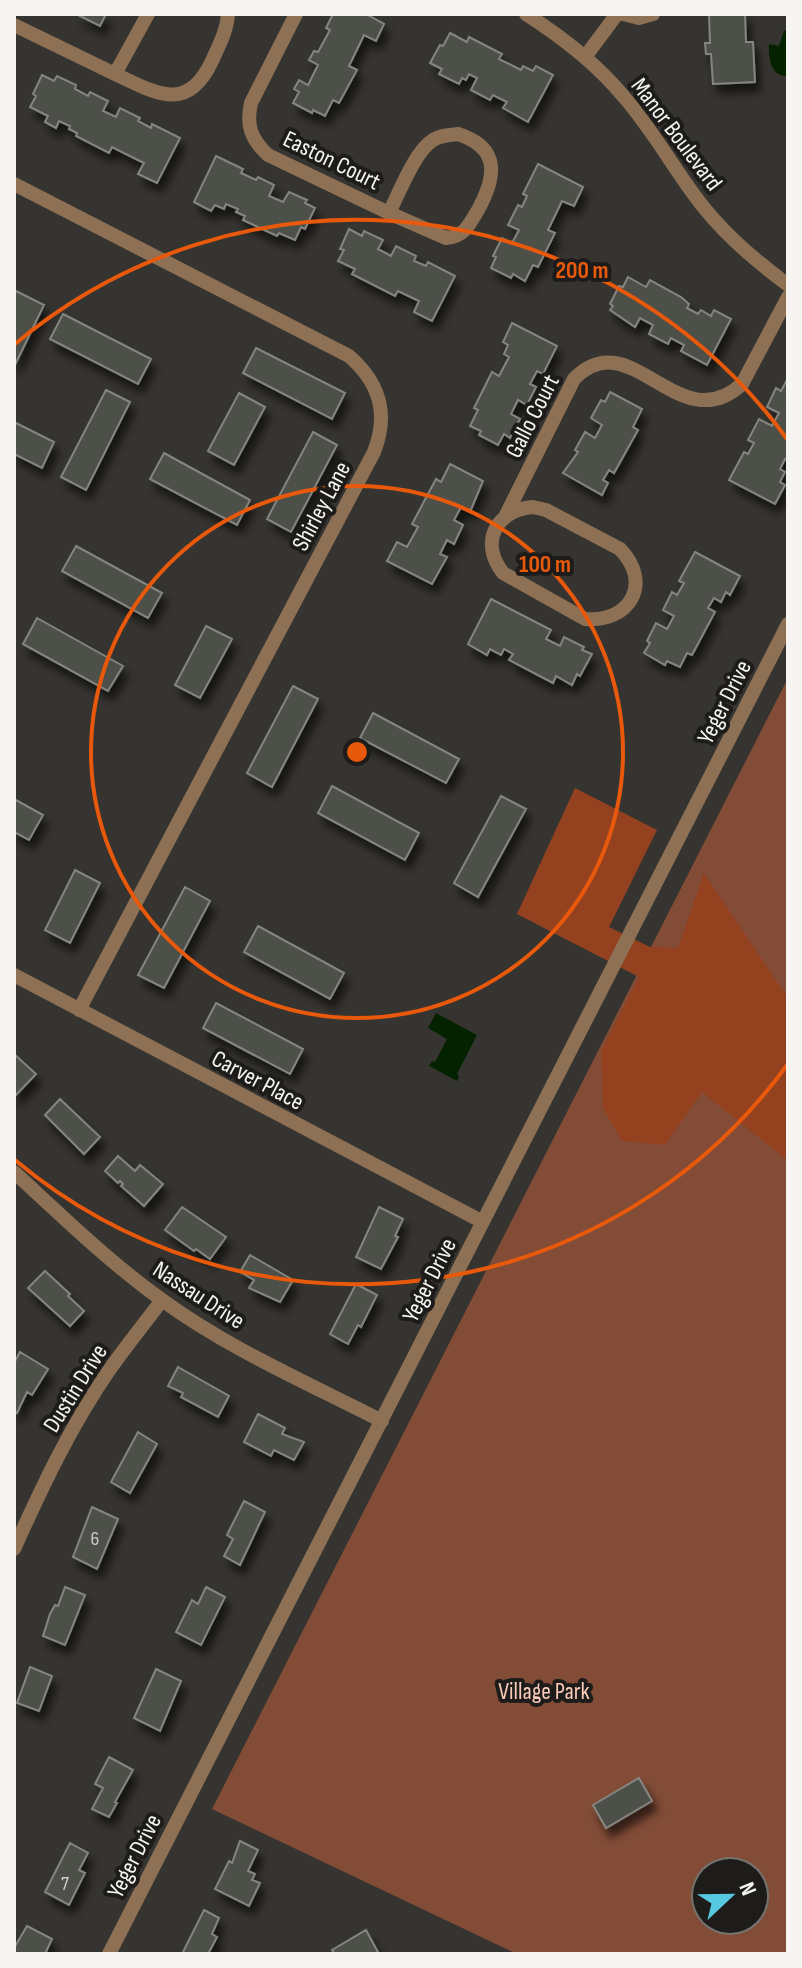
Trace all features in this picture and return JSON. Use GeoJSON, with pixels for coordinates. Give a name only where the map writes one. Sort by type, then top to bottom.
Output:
{"type":"FeatureCollection","features":[{"type":"Feature","properties":{"kind":"street"},"geometry":{"type":"LineString","coordinates":[[115,74],[148,14]]}},
{"type":"Feature","properties":{"kind":"street"},"geometry":{"type":"LineString","coordinates":[[14,25],[160,95],[173,96],[187,92],[205,75],[227,28],[228,14]]}},
{"type":"Feature","properties":{"kind":"street","name":"Easton Court"},"geometry":{"type":"LineString","coordinates":[[296,14],[251,103],[248,117],[250,132],[268,155],[389,213],[438,236],[457,237],[466,231],[489,191],[492,168],[488,155],[472,139],[458,134],[445,135],[432,141],[422,150],[389,213]]}},
{"type":"Feature","properties":{"kind":"street","name":"Manor Boulevard"},"geometry":{"type":"LineString","coordinates":[[526,14],[585,57],[622,93],[650,128],[692,193],[723,230],[758,263],[788,285]]}},
{"type":"Feature","properties":{"kind":"street"},"geometry":{"type":"LineString","coordinates":[[585,57],[620,14],[639,18],[653,14]]}},
{"type":"Feature","properties":{"kind":"street","name":"Shirley Lane"},"geometry":{"type":"LineString","coordinates":[[14,184],[349,356],[374,384],[383,417],[374,452],[79,1010]]}},
{"type":"Feature","properties":{"kind":"street","name":"Gallo Court"},"geometry":{"type":"LineString","coordinates":[[506,515],[520,508],[546,510],[620,549],[630,559],[635,571],[636,585],[625,609],[614,617],[585,619],[503,573],[492,550],[498,524],[506,515],[574,379],[583,370],[596,363],[622,363],[687,398],[701,402],[717,400],[731,394],[742,384],[788,297]]}},
{"type":"Feature","properties":{"kind":"street","name":"Yeger Drive"},"geometry":{"type":"LineString","coordinates":[[109,1954],[788,624]]}},
{"type":"Feature","properties":{"kind":"street","name":"Carver Place"},"geometry":{"type":"LineString","coordinates":[[14,975],[483,1222]]}},
{"type":"Feature","properties":{"kind":"street","name":"Nassau Drive"},"geometry":{"type":"LineString","coordinates":[[14,1172],[117,1266],[162,1300],[224,1340],[382,1421]]}},
{"type":"Feature","properties":{"kind":"street","name":"Dustin Drive"},"geometry":{"type":"LineString","coordinates":[[14,1549],[74,1427],[110,1369],[162,1300]]}},
{"type":"Feature","properties":{"kind":"green space","name":"Village Park"},"geometry":{"type":"Polygon","coordinates":[[[788,678],[788,1954],[517,1954],[212,1809],[788,678]]]}},
{"type":"Feature","properties":{"kind":"shaded area"},"geometry":{"type":"Polygon","coordinates":[[[788,30],[788,76],[774,70],[769,44],[779,46],[784,31],[788,30]]]}},
{"type":"Feature","properties":{"kind":"shaded area"},"geometry":{"type":"Polygon","coordinates":[[[575,788],[657,830],[609,927],[650,947],[678,948],[704,873],[788,998],[788,1164],[786,1159],[702,1092],[665,1145],[622,1141],[603,1108],[601,1051],[639,977],[517,914],[575,788]]]}},
{"type":"Feature","properties":{"kind":"shaded area"},"geometry":{"type":"Polygon","coordinates":[[[436,1013],[477,1035],[457,1074],[457,1081],[429,1066],[432,1061],[435,1062],[447,1039],[428,1028],[436,1013]]]}},
{"type":"Feature","properties":{"kind":"building"},"geometry":{"type":"Polygon","coordinates":[[[76,14],[106,14],[100,26],[76,14]]]}},
{"type":"Feature","properties":{"kind":"building"},"geometry":{"type":"Polygon","coordinates":[[[333,14],[366,14],[384,24],[376,41],[364,35],[349,66],[357,70],[339,103],[333,100],[325,116],[293,103],[299,92],[294,89],[299,80],[308,85],[318,65],[309,60],[314,51],[318,52],[330,30],[326,28],[333,14]]]}},
{"type":"Feature","properties":{"kind":"building"},"geometry":{"type":"Polygon","coordinates":[[[709,14],[745,14],[746,42],[753,42],[755,82],[713,84],[711,54],[706,54],[705,43],[710,43],[709,14]]]}},
{"type":"Feature","properties":{"kind":"building"},"geometry":{"type":"Polygon","coordinates":[[[450,33],[467,42],[469,37],[502,54],[499,59],[521,70],[523,66],[533,71],[536,66],[553,75],[528,122],[503,108],[507,102],[493,95],[490,100],[471,90],[477,78],[469,74],[459,84],[439,74],[442,69],[430,63],[450,33]]]}},
{"type":"Feature","properties":{"kind":"building"},"geometry":{"type":"Polygon","coordinates":[[[42,75],[54,81],[57,76],[76,85],[75,89],[88,96],[90,92],[108,101],[103,111],[116,117],[120,108],[140,118],[138,121],[151,128],[152,124],[180,138],[157,183],[138,174],[144,163],[112,147],[109,153],[76,136],[77,133],[69,129],[70,126],[59,121],[56,128],[45,122],[48,116],[30,107],[42,75]]]}},
{"type":"Feature","properties":{"kind":"building"},"geometry":{"type":"Polygon","coordinates":[[[216,156],[243,169],[241,173],[274,185],[269,196],[283,202],[289,192],[307,200],[305,203],[315,208],[305,229],[301,227],[295,240],[279,233],[277,236],[243,220],[245,216],[236,212],[238,209],[226,204],[224,209],[215,205],[211,211],[194,202],[216,156]]]}},
{"type":"Feature","properties":{"kind":"building"},"geometry":{"type":"Polygon","coordinates":[[[538,164],[583,187],[574,206],[562,201],[548,230],[555,233],[538,267],[533,265],[525,281],[491,268],[502,238],[512,243],[519,230],[508,225],[518,205],[522,207],[527,196],[523,194],[538,164]]]}},
{"type":"Feature","properties":{"kind":"building"},"geometry":{"type":"Polygon","coordinates":[[[349,229],[362,236],[364,231],[383,240],[378,249],[391,256],[396,246],[416,256],[414,261],[426,266],[428,262],[455,276],[432,321],[414,312],[419,301],[398,291],[395,296],[352,274],[355,269],[338,261],[349,229]]]}},
{"type":"Feature","properties":{"kind":"building"},"geometry":{"type":"Polygon","coordinates":[[[628,277],[646,287],[650,280],[681,297],[689,304],[687,308],[698,314],[701,310],[711,316],[714,310],[731,319],[707,365],[681,351],[684,345],[671,338],[668,344],[649,334],[653,325],[640,318],[635,327],[610,310],[619,286],[623,287],[628,277]]]}},
{"type":"Feature","properties":{"kind":"building"},"geometry":{"type":"Polygon","coordinates":[[[16,291],[44,305],[14,367],[14,296],[16,291]]]}},
{"type":"Feature","properties":{"kind":"building"},"geometry":{"type":"Polygon","coordinates":[[[63,314],[151,359],[138,384],[50,339],[63,314]]]}},
{"type":"Feature","properties":{"kind":"building"},"geometry":{"type":"Polygon","coordinates":[[[512,323],[557,346],[543,374],[537,371],[530,384],[536,387],[527,405],[518,400],[511,414],[520,419],[510,438],[504,434],[498,445],[470,426],[478,410],[474,408],[492,372],[499,376],[509,357],[504,354],[508,345],[503,342],[512,323]]]}},
{"type":"Feature","properties":{"kind":"building"},"geometry":{"type":"Polygon","coordinates":[[[256,348],[345,393],[332,419],[243,373],[256,348]]]}},
{"type":"Feature","properties":{"kind":"building"},"geometry":{"type":"Polygon","coordinates":[[[788,378],[788,461],[785,459],[780,469],[785,472],[780,482],[785,485],[775,504],[729,480],[744,452],[748,454],[754,443],[748,440],[759,419],[772,426],[779,413],[767,407],[776,388],[781,391],[788,378]]]}},
{"type":"Feature","properties":{"kind":"building"},"geometry":{"type":"Polygon","coordinates":[[[106,390],[130,402],[86,490],[61,477],[106,390]]]}},
{"type":"Feature","properties":{"kind":"building"},"geometry":{"type":"Polygon","coordinates":[[[610,392],[642,409],[633,427],[638,430],[614,473],[609,470],[603,480],[608,483],[602,495],[563,473],[578,452],[575,450],[585,432],[595,438],[602,425],[591,418],[601,400],[605,402],[610,392]]]}},
{"type":"Feature","properties":{"kind":"building"},"geometry":{"type":"Polygon","coordinates":[[[239,393],[265,407],[234,465],[208,451],[239,393]]]}},
{"type":"Feature","properties":{"kind":"building"},"geometry":{"type":"Polygon","coordinates":[[[14,422],[54,442],[42,468],[14,454],[14,422]]]}},
{"type":"Feature","properties":{"kind":"building"},"geometry":{"type":"Polygon","coordinates":[[[313,432],[337,445],[291,532],[267,519],[313,432]]]}},
{"type":"Feature","properties":{"kind":"building"},"geometry":{"type":"Polygon","coordinates":[[[164,453],[250,500],[237,525],[150,479],[164,453]]]}},
{"type":"Feature","properties":{"kind":"building"},"geometry":{"type":"Polygon","coordinates":[[[450,464],[483,481],[470,512],[461,507],[454,520],[463,525],[454,544],[447,540],[440,554],[447,557],[432,584],[387,561],[397,542],[407,547],[418,527],[412,524],[436,479],[441,482],[450,464]]]}},
{"type":"Feature","properties":{"kind":"building"},"geometry":{"type":"Polygon","coordinates":[[[76,546],[162,593],[148,618],[62,571],[76,546]]]}},
{"type":"Feature","properties":{"kind":"building"},"geometry":{"type":"Polygon","coordinates":[[[695,552],[740,576],[730,595],[726,592],[721,602],[714,598],[708,608],[715,612],[692,655],[687,653],[680,667],[667,661],[665,665],[644,653],[650,643],[647,641],[656,623],[667,629],[674,616],[663,610],[672,592],[677,595],[684,583],[679,581],[695,552]]]}},
{"type":"Feature","properties":{"kind":"building"},"geometry":{"type":"Polygon","coordinates":[[[491,599],[551,630],[546,639],[560,646],[564,637],[592,654],[572,685],[556,676],[553,683],[509,660],[513,654],[504,649],[501,655],[490,649],[487,655],[468,644],[491,599]]]}},
{"type":"Feature","properties":{"kind":"building"},"geometry":{"type":"Polygon","coordinates":[[[37,618],[123,666],[108,691],[23,644],[37,618]]]}},
{"type":"Feature","properties":{"kind":"building"},"geometry":{"type":"Polygon","coordinates":[[[206,626],[232,639],[200,698],[175,685],[206,626]]]}},
{"type":"Feature","properties":{"kind":"building"},"geometry":{"type":"Polygon","coordinates":[[[293,686],[318,699],[272,787],[247,773],[293,686]]]}},
{"type":"Feature","properties":{"kind":"building"},"geometry":{"type":"Polygon","coordinates":[[[373,713],[459,759],[446,783],[360,738],[373,713]]]}},
{"type":"Feature","properties":{"kind":"building"},"geometry":{"type":"Polygon","coordinates":[[[332,786],[419,833],[405,860],[318,813],[332,786]]]}},
{"type":"Feature","properties":{"kind":"building"},"geometry":{"type":"Polygon","coordinates":[[[501,796],[526,809],[478,897],[454,883],[501,796]]]}},
{"type":"Feature","properties":{"kind":"building"},"geometry":{"type":"Polygon","coordinates":[[[14,799],[43,815],[29,840],[14,832],[14,799]]]}},
{"type":"Feature","properties":{"kind":"building"},"geometry":{"type":"Polygon","coordinates":[[[75,870],[100,883],[70,943],[45,930],[75,870]]]}},
{"type":"Feature","properties":{"kind":"building"},"geometry":{"type":"Polygon","coordinates":[[[185,887],[210,901],[164,988],[138,975],[185,887]]]}},
{"type":"Feature","properties":{"kind":"building"},"geometry":{"type":"Polygon","coordinates":[[[258,926],[344,973],[330,999],[244,952],[258,926]]]}},
{"type":"Feature","properties":{"kind":"building"},"geometry":{"type":"Polygon","coordinates":[[[216,1003],[303,1049],[290,1074],[203,1028],[216,1003]]]}},
{"type":"Feature","properties":{"kind":"building"},"geometry":{"type":"Polygon","coordinates":[[[14,1054],[36,1074],[15,1096],[14,1095],[14,1054]]]}},
{"type":"Feature","properties":{"kind":"building"},"geometry":{"type":"Polygon","coordinates":[[[60,1099],[100,1137],[84,1154],[45,1115],[60,1099]]]}},
{"type":"Feature","properties":{"kind":"building"},"geometry":{"type":"Polygon","coordinates":[[[118,1156],[135,1171],[140,1165],[163,1184],[144,1206],[121,1186],[120,1181],[118,1183],[105,1171],[118,1156]]]}},
{"type":"Feature","properties":{"kind":"building"},"geometry":{"type":"Polygon","coordinates":[[[182,1207],[226,1237],[210,1259],[165,1230],[182,1207]]]}},
{"type":"Feature","properties":{"kind":"building"},"geometry":{"type":"Polygon","coordinates":[[[379,1207],[403,1219],[395,1236],[398,1237],[381,1269],[356,1257],[379,1207]]]}},
{"type":"Feature","properties":{"kind":"building"},"geometry":{"type":"Polygon","coordinates":[[[250,1255],[293,1280],[280,1302],[249,1288],[254,1280],[240,1272],[250,1255]]]}},
{"type":"Feature","properties":{"kind":"building"},"geometry":{"type":"Polygon","coordinates":[[[45,1271],[84,1311],[70,1326],[28,1288],[45,1271]]]}},
{"type":"Feature","properties":{"kind":"building"},"geometry":{"type":"Polygon","coordinates":[[[356,1284],[377,1295],[361,1327],[358,1325],[348,1344],[330,1334],[356,1284]]]}},
{"type":"Feature","properties":{"kind":"building"},"geometry":{"type":"Polygon","coordinates":[[[20,1352],[48,1369],[32,1395],[27,1392],[17,1413],[14,1411],[14,1363],[20,1352]]]}},
{"type":"Feature","properties":{"kind":"building"},"geometry":{"type":"Polygon","coordinates":[[[178,1367],[229,1396],[218,1417],[181,1397],[183,1393],[168,1386],[178,1367]]]}},
{"type":"Feature","properties":{"kind":"building"},"geometry":{"type":"Polygon","coordinates":[[[258,1414],[285,1428],[282,1434],[304,1442],[294,1460],[274,1450],[271,1456],[244,1442],[258,1414]]]}},
{"type":"Feature","properties":{"kind":"building"},"geometry":{"type":"Polygon","coordinates":[[[138,1432],[157,1444],[130,1493],[111,1482],[138,1432]]]}},
{"type":"Feature","properties":{"kind":"building"},"geometry":{"type":"Polygon","coordinates":[[[244,1501],[265,1512],[240,1565],[224,1556],[233,1539],[227,1535],[244,1501]]]}},
{"type":"Feature","properties":{"kind":"building"},"geometry":{"type":"Polygon","coordinates":[[[92,1507],[118,1519],[97,1569],[73,1557],[92,1507]]]}},
{"type":"Feature","properties":{"kind":"building"},"geometry":{"type":"Polygon","coordinates":[[[65,1587],[85,1595],[65,1645],[43,1636],[50,1614],[55,1605],[58,1606],[65,1587]]]}},
{"type":"Feature","properties":{"kind":"building"},"geometry":{"type":"Polygon","coordinates":[[[206,1587],[225,1597],[201,1645],[176,1632],[192,1600],[198,1604],[206,1587]]]}},
{"type":"Feature","properties":{"kind":"building"},"geometry":{"type":"Polygon","coordinates":[[[30,1667],[52,1676],[39,1711],[17,1703],[30,1667]]]}},
{"type":"Feature","properties":{"kind":"building"},"geometry":{"type":"Polygon","coordinates":[[[156,1669],[181,1681],[160,1731],[134,1718],[156,1669]]]}},
{"type":"Feature","properties":{"kind":"building"},"geometry":{"type":"Polygon","coordinates":[[[109,1757],[133,1770],[109,1817],[92,1809],[103,1788],[95,1784],[109,1757]]]}},
{"type":"Feature","properties":{"kind":"building"},"geometry":{"type":"Polygon","coordinates":[[[639,1778],[652,1801],[606,1828],[593,1805],[639,1778]]]}},
{"type":"Feature","properties":{"kind":"building"},"geometry":{"type":"Polygon","coordinates":[[[240,1841],[258,1850],[248,1871],[255,1874],[252,1880],[260,1883],[249,1906],[215,1889],[229,1861],[232,1863],[240,1841]]]}},
{"type":"Feature","properties":{"kind":"building"},"geometry":{"type":"Polygon","coordinates":[[[70,1843],[88,1853],[79,1870],[85,1873],[69,1905],[45,1892],[70,1843]]]}},
{"type":"Feature","properties":{"kind":"building"},"geometry":{"type":"Polygon","coordinates":[[[204,1910],[219,1918],[212,1934],[217,1937],[208,1954],[182,1954],[204,1910]]]}},
{"type":"Feature","properties":{"kind":"building"},"geometry":{"type":"Polygon","coordinates":[[[27,1926],[52,1939],[45,1954],[14,1954],[14,1948],[27,1926]]]}},
{"type":"Feature","properties":{"kind":"building"},"geometry":{"type":"Polygon","coordinates":[[[366,1930],[379,1954],[335,1954],[332,1950],[366,1930]]]}}]}
